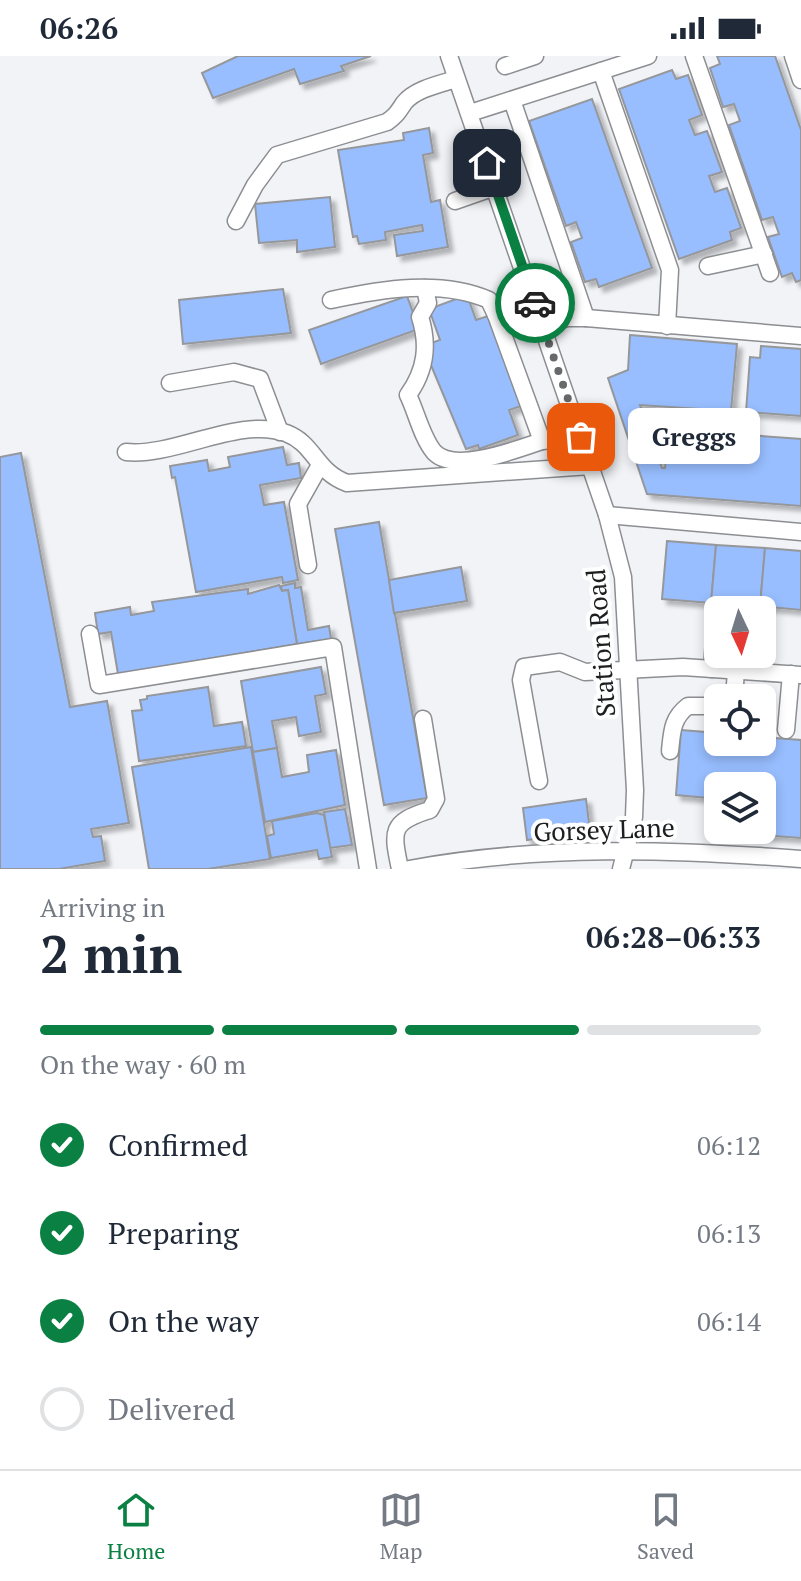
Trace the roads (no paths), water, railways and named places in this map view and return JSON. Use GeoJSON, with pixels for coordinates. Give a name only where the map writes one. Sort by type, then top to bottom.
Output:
{"type":"FeatureCollection","features":[{"type":"Feature","properties":{"kind":"street","name":"Station Road"},"geometry":{"type":"LineString","coordinates":[[449,56],[581,437],[607,515],[623,577],[635,790],[628,848],[621,869]]}},
{"type":"Feature","properties":{"kind":"street"},"geometry":{"type":"LineString","coordinates":[[505,66],[535,56]]}},
{"type":"Feature","properties":{"kind":"street"},"geometry":{"type":"LineString","coordinates":[[470,113],[648,56]]}},
{"type":"Feature","properties":{"kind":"street"},"geometry":{"type":"LineString","coordinates":[[694,56],[770,273]]}},
{"type":"Feature","properties":{"kind":"street"},"geometry":{"type":"LineString","coordinates":[[793,56],[801,80]]}},
{"type":"Feature","properties":{"kind":"street"},"geometry":{"type":"LineString","coordinates":[[601,71],[670,270],[667,326]]}},
{"type":"Feature","properties":{"kind":"street"},"geometry":{"type":"LineString","coordinates":[[236,221],[255,185],[277,155],[387,122],[399,115],[405,101],[428,88],[456,79]]}},
{"type":"Feature","properties":{"kind":"street"},"geometry":{"type":"LineString","coordinates":[[512,100],[586,318]]}},
{"type":"Feature","properties":{"kind":"street"},"geometry":{"type":"LineString","coordinates":[[455,201],[495,187]]}},
{"type":"Feature","properties":{"kind":"street"},"geometry":{"type":"LineString","coordinates":[[708,266],[764,254]]}},
{"type":"Feature","properties":{"kind":"street"},"geometry":{"type":"LineString","coordinates":[[425,288],[428,303],[420,317],[428,341],[420,378],[408,395],[434,452],[453,461],[495,456],[542,441],[581,437]]}},
{"type":"Feature","properties":{"kind":"street"},"geometry":{"type":"LineString","coordinates":[[331,300],[366,292],[425,288],[474,293],[489,300],[542,441]]}},
{"type":"Feature","properties":{"kind":"street"},"geometry":{"type":"LineString","coordinates":[[496,315],[535,301]]}},
{"type":"Feature","properties":{"kind":"street"},"geometry":{"type":"LineString","coordinates":[[543,326],[567,318],[586,318],[801,336]]}},
{"type":"Feature","properties":{"kind":"street"},"geometry":{"type":"LineString","coordinates":[[170,383],[234,372],[260,379],[280,432]]}},
{"type":"Feature","properties":{"kind":"street"},"geometry":{"type":"LineString","coordinates":[[126,452],[148,454],[230,433],[261,430],[280,432],[309,448],[329,477],[347,483],[590,466]]}},
{"type":"Feature","properties":{"kind":"street"},"geometry":{"type":"LineString","coordinates":[[308,565],[298,504],[320,465]]}},
{"type":"Feature","properties":{"kind":"street"},"geometry":{"type":"LineString","coordinates":[[607,515],[801,532]]}},
{"type":"Feature","properties":{"kind":"street"},"geometry":{"type":"LineString","coordinates":[[90,634],[99,685],[333,647],[368,869]]}},
{"type":"Feature","properties":{"kind":"street"},"geometry":{"type":"LineString","coordinates":[[539,781],[521,669],[560,662],[585,672],[712,669],[796,675],[786,730]]}},
{"type":"Feature","properties":{"kind":"street"},"geometry":{"type":"LineString","coordinates":[[735,684],[736,671]]}},
{"type":"Feature","properties":{"kind":"street"},"geometry":{"type":"LineString","coordinates":[[670,751],[672,725],[679,712],[688,706],[704,706]]}},
{"type":"Feature","properties":{"kind":"street"},"geometry":{"type":"LineString","coordinates":[[400,869],[394,833],[398,824],[406,817],[430,810],[436,799],[423,719]]}},
{"type":"Feature","properties":{"kind":"street","name":"Gorsey Lane"},"geometry":{"type":"LineString","coordinates":[[409,869],[463,859],[595,854],[628,848],[801,859]]}},
{"type":"Feature","properties":{"kind":"place","name":"Greggs"},"geometry":{"type":"Point","coordinates":[581,437]}}]}
